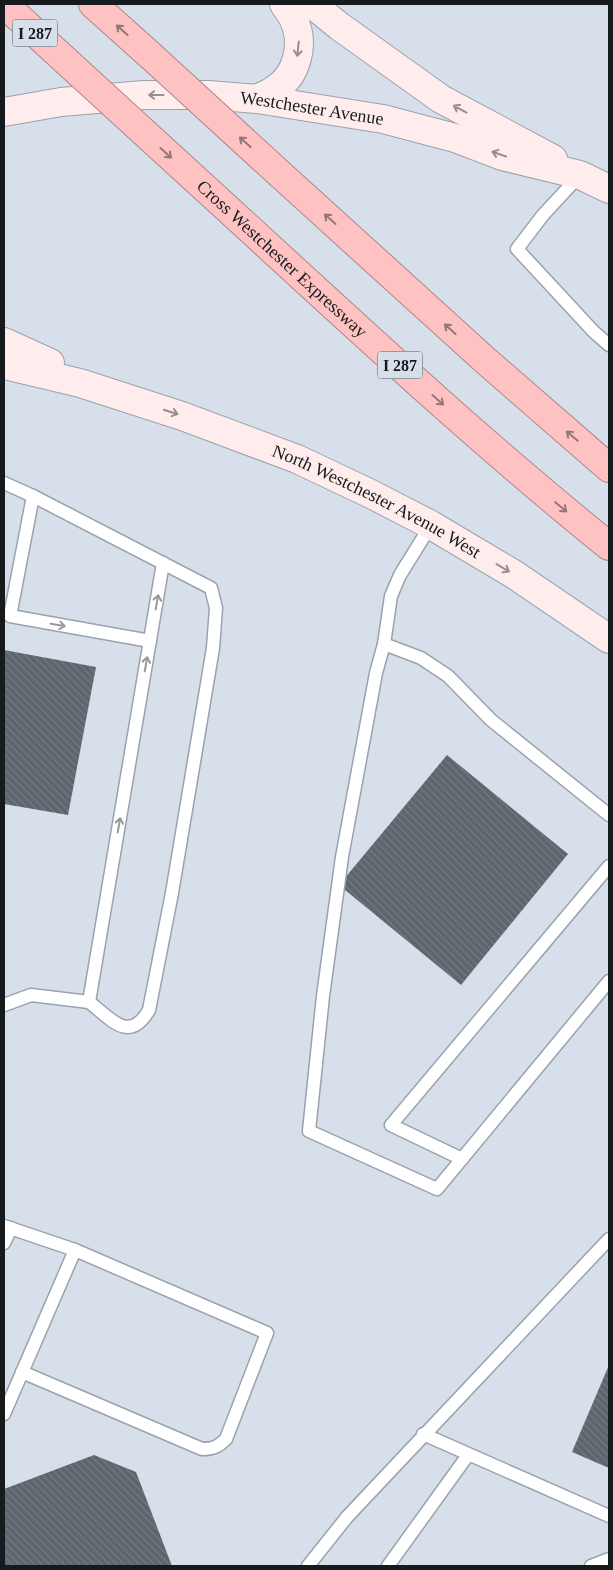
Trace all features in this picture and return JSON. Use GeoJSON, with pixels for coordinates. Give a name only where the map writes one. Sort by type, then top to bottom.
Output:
{"type":"FeatureCollection","features":[{"type":"Feature","properties":{"kind":"highway","name":"Cross Westchester Expressway"},"geometry":{"type":"LineString","coordinates":[[4,4],[436,398],[537,487],[609,546]]}},
{"type":"Feature","properties":{"kind":"highway"},"geometry":{"type":"LineString","coordinates":[[93,4],[486,361],[609,468]]}},
{"type":"Feature","properties":{"kind":"main road"},"geometry":{"type":"LineString","coordinates":[[257,99],[274,90],[294,70],[299,37],[294,20],[284,4]]}},
{"type":"Feature","properties":{"kind":"main road"},"geometry":{"type":"LineString","coordinates":[[312,4],[339,26],[442,99],[536,148],[580,175]]}},
{"type":"Feature","properties":{"kind":"main road","name":"Westchester Avenue"},"geometry":{"type":"LineString","coordinates":[[4,112],[61,102],[144,95],[208,95],[257,99],[383,119],[455,138],[502,156],[580,175],[609,189]]}},
{"type":"Feature","properties":{"kind":"main road"},"geometry":{"type":"LineString","coordinates":[[4,342],[124,397]]}},
{"type":"Feature","properties":{"kind":"main road"},"geometry":{"type":"LineString","coordinates":[[4,365],[80,383],[124,397]]}},
{"type":"Feature","properties":{"kind":"main road","name":"North Westchester Avenue West"},"geometry":{"type":"LineString","coordinates":[[124,397],[221,430],[297,459],[371,494],[431,525],[515,575],[609,639]]}},
{"type":"Feature","properties":{"kind":"lane"},"geometry":{"type":"LineString","coordinates":[[580,175],[543,215],[518,249],[594,332],[609,345]]}},
{"type":"Feature","properties":{"kind":"lane"},"geometry":{"type":"LineString","coordinates":[[4,483],[212,588],[216,608],[213,648],[172,893],[149,1010],[142,1022],[130,1028],[121,1026],[89,1002],[31,995],[4,1004]]}},
{"type":"Feature","properties":{"kind":"lane"},"geometry":{"type":"LineString","coordinates":[[33,496],[10,616],[150,641]]}},
{"type":"Feature","properties":{"kind":"lane"},"geometry":{"type":"LineString","coordinates":[[431,525],[400,575],[391,596],[384,644],[376,673],[342,857],[322,996],[309,1131],[437,1189],[609,981]]}},
{"type":"Feature","properties":{"kind":"lane"},"geometry":{"type":"LineString","coordinates":[[89,1002],[163,563]]}},
{"type":"Feature","properties":{"kind":"lane"},"geometry":{"type":"LineString","coordinates":[[384,644],[421,658],[448,676],[491,720],[609,815]]}},
{"type":"Feature","properties":{"kind":"lane"},"geometry":{"type":"LineString","coordinates":[[462,1160],[391,1125],[609,866]]}},
{"type":"Feature","properties":{"kind":"lane"},"geometry":{"type":"LineString","coordinates":[[4,1244],[7,1227],[74,1250],[267,1333],[226,1439],[219,1446],[202,1449],[22,1372]]}},
{"type":"Feature","properties":{"kind":"lane"},"geometry":{"type":"LineString","coordinates":[[308,1566],[346,1517],[609,1239]]}},
{"type":"Feature","properties":{"kind":"lane"},"geometry":{"type":"LineString","coordinates":[[4,1414],[74,1250]]}},
{"type":"Feature","properties":{"kind":"lane"},"geometry":{"type":"LineString","coordinates":[[423,1434],[609,1516]]}},
{"type":"Feature","properties":{"kind":"lane"},"geometry":{"type":"LineString","coordinates":[[388,1566],[468,1455]]}},
{"type":"Feature","properties":{"kind":"lane"},"geometry":{"type":"LineString","coordinates":[[591,1566],[609,1559]]}},
{"type":"Feature","properties":{"kind":"building"},"geometry":{"type":"Polygon","coordinates":[[[4,650],[96,667],[68,815],[4,804],[4,650]]]}},
{"type":"Feature","properties":{"kind":"building"},"geometry":{"type":"Polygon","coordinates":[[[447,755],[568,854],[461,985],[339,885],[447,755]]]}},
{"type":"Feature","properties":{"kind":"building"},"geometry":{"type":"Polygon","coordinates":[[[609,1365],[609,1468],[572,1452],[609,1365]]]}},
{"type":"Feature","properties":{"kind":"building"},"geometry":{"type":"Polygon","coordinates":[[[94,1455],[136,1472],[172,1566],[4,1566],[4,1489],[94,1455]]]}}]}
